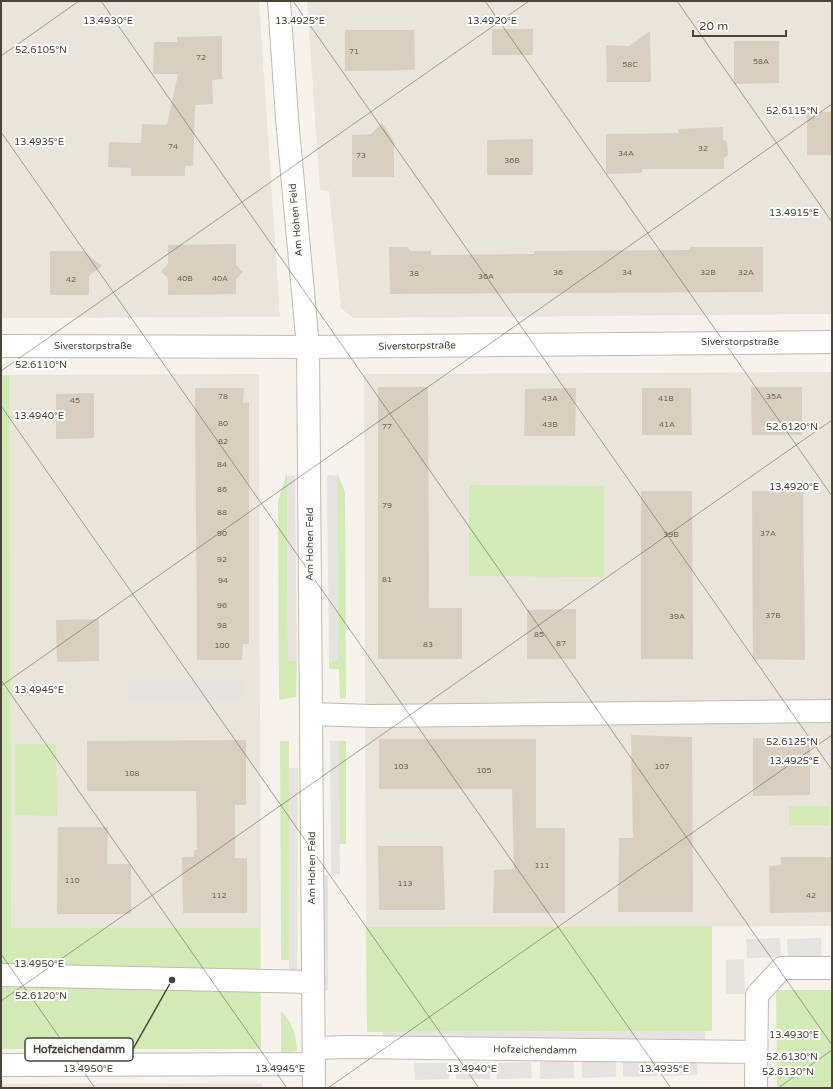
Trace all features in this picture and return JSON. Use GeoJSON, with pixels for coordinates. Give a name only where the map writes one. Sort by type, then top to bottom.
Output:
{"type":"FeatureCollection","features":[{"type":"Feature","properties":{"kind":"street","name":"Am Hohen Feld"},"geometry":{"type":"LineString","coordinates":[[279,1],[287,118],[308,347],[314,1088]]}},
{"type":"Feature","properties":{"kind":"street","name":"Siverstorpstraße"},"geometry":{"type":"LineString","coordinates":[[1,346],[308,347],[832,342]]}},
{"type":"Feature","properties":{"kind":"street"},"geometry":{"type":"LineString","coordinates":[[311,714],[379,716],[832,711]]}},
{"type":"Feature","properties":{"kind":"street"},"geometry":{"type":"LineString","coordinates":[[756,1088],[757,995],[782,968],[832,968]]}},
{"type":"Feature","properties":{"kind":"street"},"geometry":{"type":"LineString","coordinates":[[1,975],[313,982]]}},
{"type":"Feature","properties":{"kind":"street","name":"Hofzeichendamm"},"geometry":{"type":"LineString","coordinates":[[1,1065],[314,1056],[350,1047],[756,1052]]}},
{"type":"Feature","properties":{"kind":"shaded area"},"geometry":{"type":"Polygon","coordinates":[[[1,1],[259,1],[280,317],[1,318],[1,1]]]}},
{"type":"Feature","properties":{"kind":"shaded area"},"geometry":{"type":"Polygon","coordinates":[[[307,1],[832,1],[832,314],[353,318],[341,308],[329,191],[320,190],[307,1]]]}},
{"type":"Feature","properties":{"kind":"shaded area"},"geometry":{"type":"Polygon","coordinates":[[[832,372],[832,926],[366,927],[364,374],[832,372]]]}},
{"type":"Feature","properties":{"kind":"shaded area"},"geometry":{"type":"Polygon","coordinates":[[[259,374],[261,1049],[1,1049],[1,375],[259,374]]]}},
{"type":"Feature","properties":{"kind":"shaded area"},"geometry":{"type":"Polygon","coordinates":[[[295,475],[297,661],[288,661],[287,476],[295,475]]]}},
{"type":"Feature","properties":{"kind":"shaded area"},"geometry":{"type":"Polygon","coordinates":[[[327,475],[337,476],[338,661],[329,661],[327,475]]]}},
{"type":"Feature","properties":{"kind":"shaded area"},"geometry":{"type":"Polygon","coordinates":[[[127,680],[243,680],[243,700],[127,699],[127,680]]]}},
{"type":"Feature","properties":{"kind":"shaded area"},"geometry":{"type":"Polygon","coordinates":[[[330,741],[339,741],[340,874],[331,874],[330,741]]]}},
{"type":"Feature","properties":{"kind":"shaded area"},"geometry":{"type":"Polygon","coordinates":[[[289,768],[298,768],[297,975],[289,975],[289,768]]]}},
{"type":"Feature","properties":{"kind":"shaded area"},"geometry":{"type":"Polygon","coordinates":[[[328,875],[328,990],[319,991],[319,876],[328,875]]]}},
{"type":"Feature","properties":{"kind":"shaded area"},"geometry":{"type":"Polygon","coordinates":[[[780,938],[781,957],[747,958],[746,939],[780,938]]]}},
{"type":"Feature","properties":{"kind":"shaded area"},"geometry":{"type":"Polygon","coordinates":[[[821,938],[822,958],[788,959],[787,939],[821,938]]]}},
{"type":"Feature","properties":{"kind":"shaded area"},"geometry":{"type":"Polygon","coordinates":[[[744,959],[745,994],[726,994],[726,960],[744,959]]]}},
{"type":"Feature","properties":{"kind":"shaded area"},"geometry":{"type":"Polygon","coordinates":[[[705,1031],[705,1041],[383,1043],[383,1032],[705,1031]]]}},
{"type":"Feature","properties":{"kind":"shaded area"},"geometry":{"type":"Polygon","coordinates":[[[657,1059],[657,1076],[623,1077],[623,1060],[657,1059]]]}},
{"type":"Feature","properties":{"kind":"shaded area"},"geometry":{"type":"Polygon","coordinates":[[[697,1059],[698,1075],[664,1076],[664,1060],[697,1059]]]}},
{"type":"Feature","properties":{"kind":"shaded area"},"geometry":{"type":"Polygon","coordinates":[[[616,1060],[616,1077],[582,1078],[582,1061],[616,1060]]]}},
{"type":"Feature","properties":{"kind":"shaded area"},"geometry":{"type":"Polygon","coordinates":[[[574,1061],[574,1078],[540,1079],[540,1062],[574,1061]]]}},
{"type":"Feature","properties":{"kind":"shaded area"},"geometry":{"type":"Polygon","coordinates":[[[490,1062],[490,1079],[456,1079],[456,1063],[490,1062]]]}},
{"type":"Feature","properties":{"kind":"shaded area"},"geometry":{"type":"Polygon","coordinates":[[[531,1062],[532,1078],[497,1079],[497,1063],[531,1062]]]}},
{"type":"Feature","properties":{"kind":"shaded area"},"geometry":{"type":"Polygon","coordinates":[[[414,1063],[448,1063],[449,1079],[415,1080],[414,1063]]]}},
{"type":"Feature","properties":{"kind":"shaded area"},"geometry":{"type":"Polygon","coordinates":[[[262,1083],[262,1088],[1,1088],[1,1084],[262,1083]]]}},
{"type":"Feature","properties":{"kind":"green space"},"geometry":{"type":"Polygon","coordinates":[[[1,376],[9,376],[11,928],[260,928],[261,1049],[1,1049],[1,376]]]}},
{"type":"Feature","properties":{"kind":"green space"},"geometry":{"type":"Polygon","coordinates":[[[287,472],[288,661],[297,661],[296,697],[279,700],[278,502],[287,472]]]}},
{"type":"Feature","properties":{"kind":"green space"},"geometry":{"type":"Polygon","coordinates":[[[337,472],[345,492],[346,698],[340,698],[339,669],[329,669],[329,661],[338,661],[337,472]]]}},
{"type":"Feature","properties":{"kind":"green space"},"geometry":{"type":"Polygon","coordinates":[[[469,485],[604,486],[604,577],[469,576],[469,485]]]}},
{"type":"Feature","properties":{"kind":"green space"},"geometry":{"type":"Polygon","coordinates":[[[280,741],[289,741],[289,960],[281,960],[280,741]]]}},
{"type":"Feature","properties":{"kind":"green space"},"geometry":{"type":"Polygon","coordinates":[[[339,741],[346,741],[346,844],[339,844],[339,741]]]}},
{"type":"Feature","properties":{"kind":"green space"},"geometry":{"type":"Polygon","coordinates":[[[15,744],[56,744],[57,816],[15,815],[15,744]]]}},
{"type":"Feature","properties":{"kind":"green space"},"geometry":{"type":"Polygon","coordinates":[[[789,806],[829,806],[829,825],[789,825],[789,806]]]}},
{"type":"Feature","properties":{"kind":"green space"},"geometry":{"type":"Polygon","coordinates":[[[712,926],[712,1031],[367,1032],[366,927],[712,926]]]}},
{"type":"Feature","properties":{"kind":"green space"},"geometry":{"type":"Polygon","coordinates":[[[776,990],[832,990],[832,1088],[777,1088],[776,990]]]}},
{"type":"Feature","properties":{"kind":"green space"},"geometry":{"type":"Polygon","coordinates":[[[281,1011],[293,1029],[297,1051],[281,1054],[281,1011]]]}},
{"type":"Feature","properties":{"kind":"building"},"geometry":{"type":"Polygon","coordinates":[[[492,29],[533,29],[533,55],[492,55],[492,29]]]}},
{"type":"Feature","properties":{"kind":"building"},"geometry":{"type":"Polygon","coordinates":[[[345,30],[414,30],[415,70],[345,71],[345,30]]]}},
{"type":"Feature","properties":{"kind":"building"},"geometry":{"type":"Polygon","coordinates":[[[650,31],[651,82],[607,82],[606,45],[629,46],[650,31]]]}},
{"type":"Feature","properties":{"kind":"building"},"geometry":{"type":"Polygon","coordinates":[[[222,36],[222,79],[212,80],[213,104],[195,105],[193,166],[185,166],[185,176],[131,176],[131,168],[108,167],[109,142],[141,143],[142,124],[167,125],[178,74],[153,74],[154,42],[177,42],[177,37],[222,36]]]}},
{"type":"Feature","properties":{"kind":"building"},"geometry":{"type":"Polygon","coordinates":[[[734,41],[779,41],[779,83],[734,84],[734,41]]]}},
{"type":"Feature","properties":{"kind":"building"},"geometry":{"type":"Polygon","coordinates":[[[807,112],[832,112],[832,155],[807,155],[807,112]]]}},
{"type":"Feature","properties":{"kind":"building"},"geometry":{"type":"Polygon","coordinates":[[[382,123],[394,141],[394,177],[352,177],[352,135],[371,134],[382,123]]]}},
{"type":"Feature","properties":{"kind":"building"},"geometry":{"type":"Polygon","coordinates":[[[723,127],[723,139],[727,142],[728,155],[724,158],[724,169],[642,169],[642,173],[606,174],[606,134],[679,133],[678,129],[723,127]]]}},
{"type":"Feature","properties":{"kind":"building"},"geometry":{"type":"Polygon","coordinates":[[[533,139],[533,175],[487,175],[487,140],[533,139]]]}},
{"type":"Feature","properties":{"kind":"building"},"geometry":{"type":"Polygon","coordinates":[[[236,244],[236,265],[243,272],[236,279],[236,294],[168,295],[168,278],[161,271],[168,264],[168,245],[236,244]]]}},
{"type":"Feature","properties":{"kind":"building"},"geometry":{"type":"Polygon","coordinates":[[[389,247],[407,247],[411,251],[431,251],[431,255],[534,254],[534,251],[690,250],[690,247],[763,247],[763,292],[390,294],[389,247]]]}},
{"type":"Feature","properties":{"kind":"building"},"geometry":{"type":"Polygon","coordinates":[[[50,251],[83,251],[102,266],[89,276],[89,295],[50,295],[50,251]]]}},
{"type":"Feature","properties":{"kind":"building"},"geometry":{"type":"Polygon","coordinates":[[[378,387],[428,387],[429,608],[462,608],[462,659],[378,659],[378,387]]]}},
{"type":"Feature","properties":{"kind":"building"},"geometry":{"type":"Polygon","coordinates":[[[751,387],[802,387],[802,435],[752,435],[751,387]]]}},
{"type":"Feature","properties":{"kind":"building"},"geometry":{"type":"Polygon","coordinates":[[[195,388],[244,388],[243,403],[249,402],[249,644],[243,644],[242,660],[197,660],[195,388]]]}},
{"type":"Feature","properties":{"kind":"building"},"geometry":{"type":"Polygon","coordinates":[[[576,388],[575,436],[524,436],[525,389],[576,388]]]}},
{"type":"Feature","properties":{"kind":"building"},"geometry":{"type":"Polygon","coordinates":[[[642,388],[691,388],[692,435],[642,435],[642,388]]]}},
{"type":"Feature","properties":{"kind":"building"},"geometry":{"type":"Polygon","coordinates":[[[94,393],[94,438],[56,439],[56,394],[94,393]]]}},
{"type":"Feature","properties":{"kind":"building"},"geometry":{"type":"Polygon","coordinates":[[[641,491],[692,491],[693,659],[641,659],[641,491]]]}},
{"type":"Feature","properties":{"kind":"building"},"geometry":{"type":"Polygon","coordinates":[[[752,491],[803,491],[805,660],[753,659],[752,491]]]}},
{"type":"Feature","properties":{"kind":"building"},"geometry":{"type":"Polygon","coordinates":[[[576,609],[576,659],[527,659],[527,610],[576,609]]]}},
{"type":"Feature","properties":{"kind":"building"},"geometry":{"type":"Polygon","coordinates":[[[99,619],[99,661],[57,662],[56,620],[99,619]]]}},
{"type":"Feature","properties":{"kind":"building"},"geometry":{"type":"Polygon","coordinates":[[[631,735],[692,737],[693,912],[618,912],[619,838],[633,838],[631,735]]]}},
{"type":"Feature","properties":{"kind":"building"},"geometry":{"type":"Polygon","coordinates":[[[753,738],[810,738],[810,795],[753,796],[753,738]]]}},
{"type":"Feature","properties":{"kind":"building"},"geometry":{"type":"Polygon","coordinates":[[[379,739],[536,739],[536,828],[565,828],[565,913],[493,913],[494,870],[514,869],[512,789],[379,789],[379,739]]]}},
{"type":"Feature","properties":{"kind":"building"},"geometry":{"type":"Polygon","coordinates":[[[246,740],[246,805],[235,805],[235,858],[247,858],[247,913],[183,913],[182,857],[194,857],[194,850],[197,850],[196,791],[87,791],[87,741],[246,740]]]}},
{"type":"Feature","properties":{"kind":"building"},"geometry":{"type":"Polygon","coordinates":[[[58,827],[108,827],[107,864],[131,864],[131,914],[57,914],[58,827]]]}},
{"type":"Feature","properties":{"kind":"building"},"geometry":{"type":"Polygon","coordinates":[[[378,846],[443,846],[445,910],[379,910],[378,846]]]}},
{"type":"Feature","properties":{"kind":"building"},"geometry":{"type":"Polygon","coordinates":[[[781,857],[832,857],[832,912],[770,913],[769,866],[781,865],[781,857]]]}},
{"type":"Feature","properties":{"kind":"place","name":"Hofzeichendamm"},"geometry":{"type":"Point","coordinates":[172,980]}}]}
